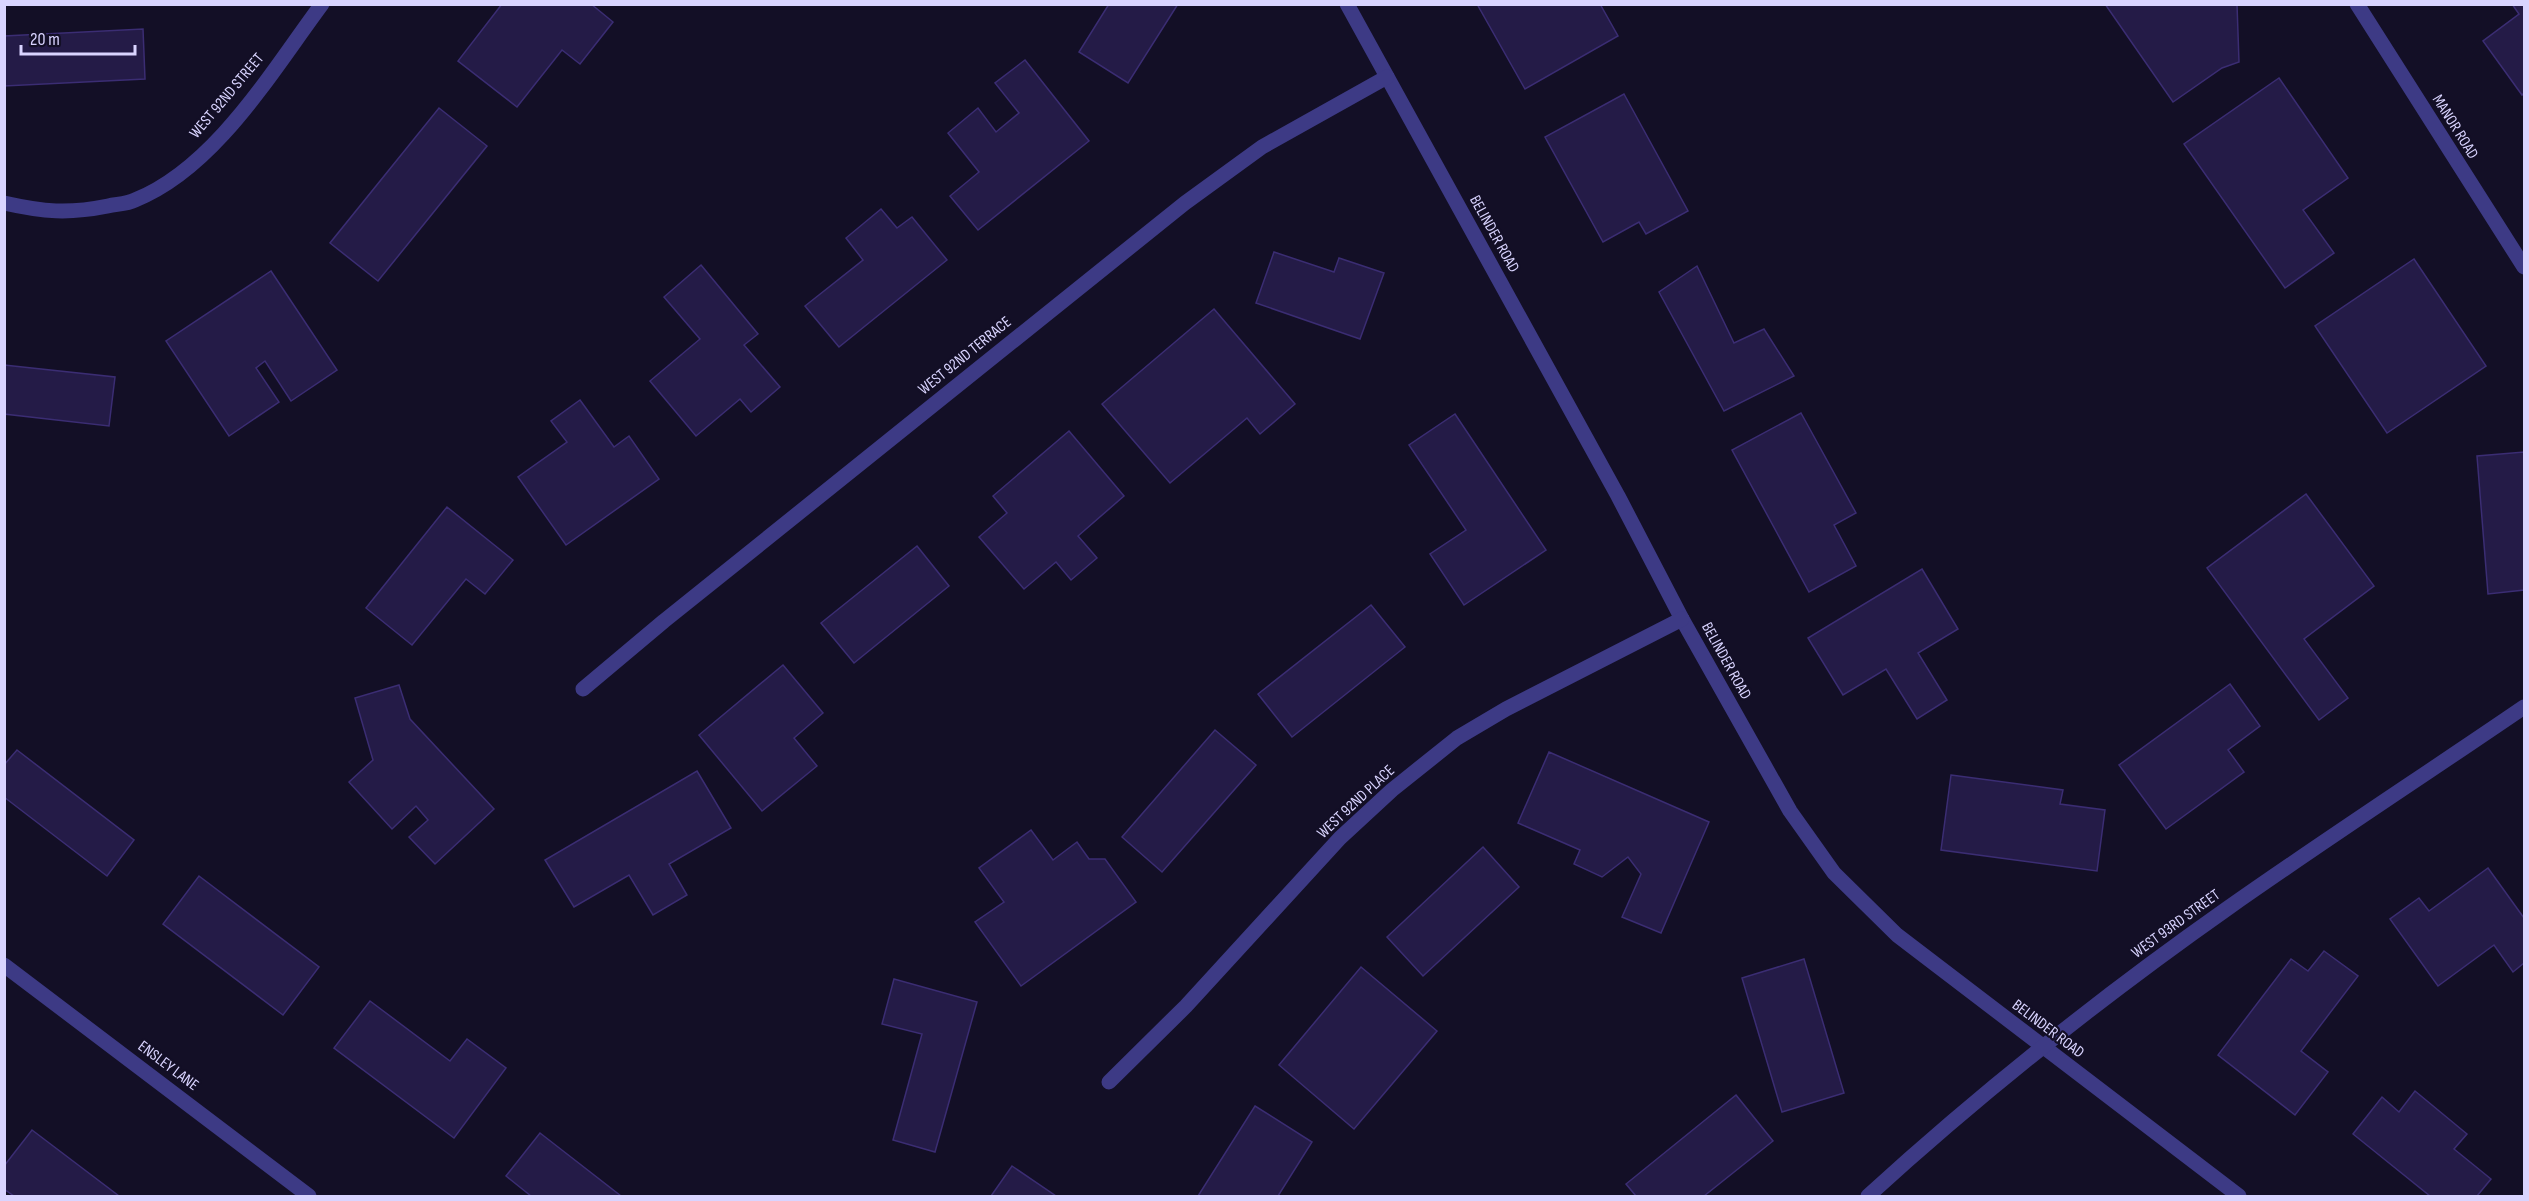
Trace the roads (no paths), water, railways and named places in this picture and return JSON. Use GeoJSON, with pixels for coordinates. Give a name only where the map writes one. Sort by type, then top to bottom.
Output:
{"type":"FeatureCollection","features":[{"type":"Feature","properties":{"kind":"street","name":"WEST 92ND STREET"},"geometry":{"type":"LineString","coordinates":[[4,203],[42,212],[81,212],[134,201],[174,179],[216,142],[322,4]]}},
{"type":"Feature","properties":{"kind":"street","name":"BELINDER ROAD"},"geometry":{"type":"LineString","coordinates":[[1347,4],[1618,496],[1682,619],[1790,811],[1834,873],[1897,935],[2239,1197]]}},
{"type":"Feature","properties":{"kind":"street","name":"MANOR ROAD"},"geometry":{"type":"LineString","coordinates":[[2357,4],[2524,267]]}},
{"type":"Feature","properties":{"kind":"street","name":"WEST 92ND TERRACE"},"geometry":{"type":"LineString","coordinates":[[583,689],[664,621],[1185,203],[1262,147],[1387,77]]}},
{"type":"Feature","properties":{"kind":"street","name":"WEST 92ND PLACE"},"geometry":{"type":"LineString","coordinates":[[1109,1082],[1186,1005],[1340,838],[1392,790],[1457,738],[1506,709],[1682,619]]}},
{"type":"Feature","properties":{"kind":"street","name":"WEST 93RD STREET"},"geometry":{"type":"LineString","coordinates":[[1868,1197],[1937,1134],[2152,963],[2229,907],[2524,707]]}},
{"type":"Feature","properties":{"kind":"street","name":"ENSLEY LANE"},"geometry":{"type":"LineString","coordinates":[[4,965],[309,1197]]}}]}
